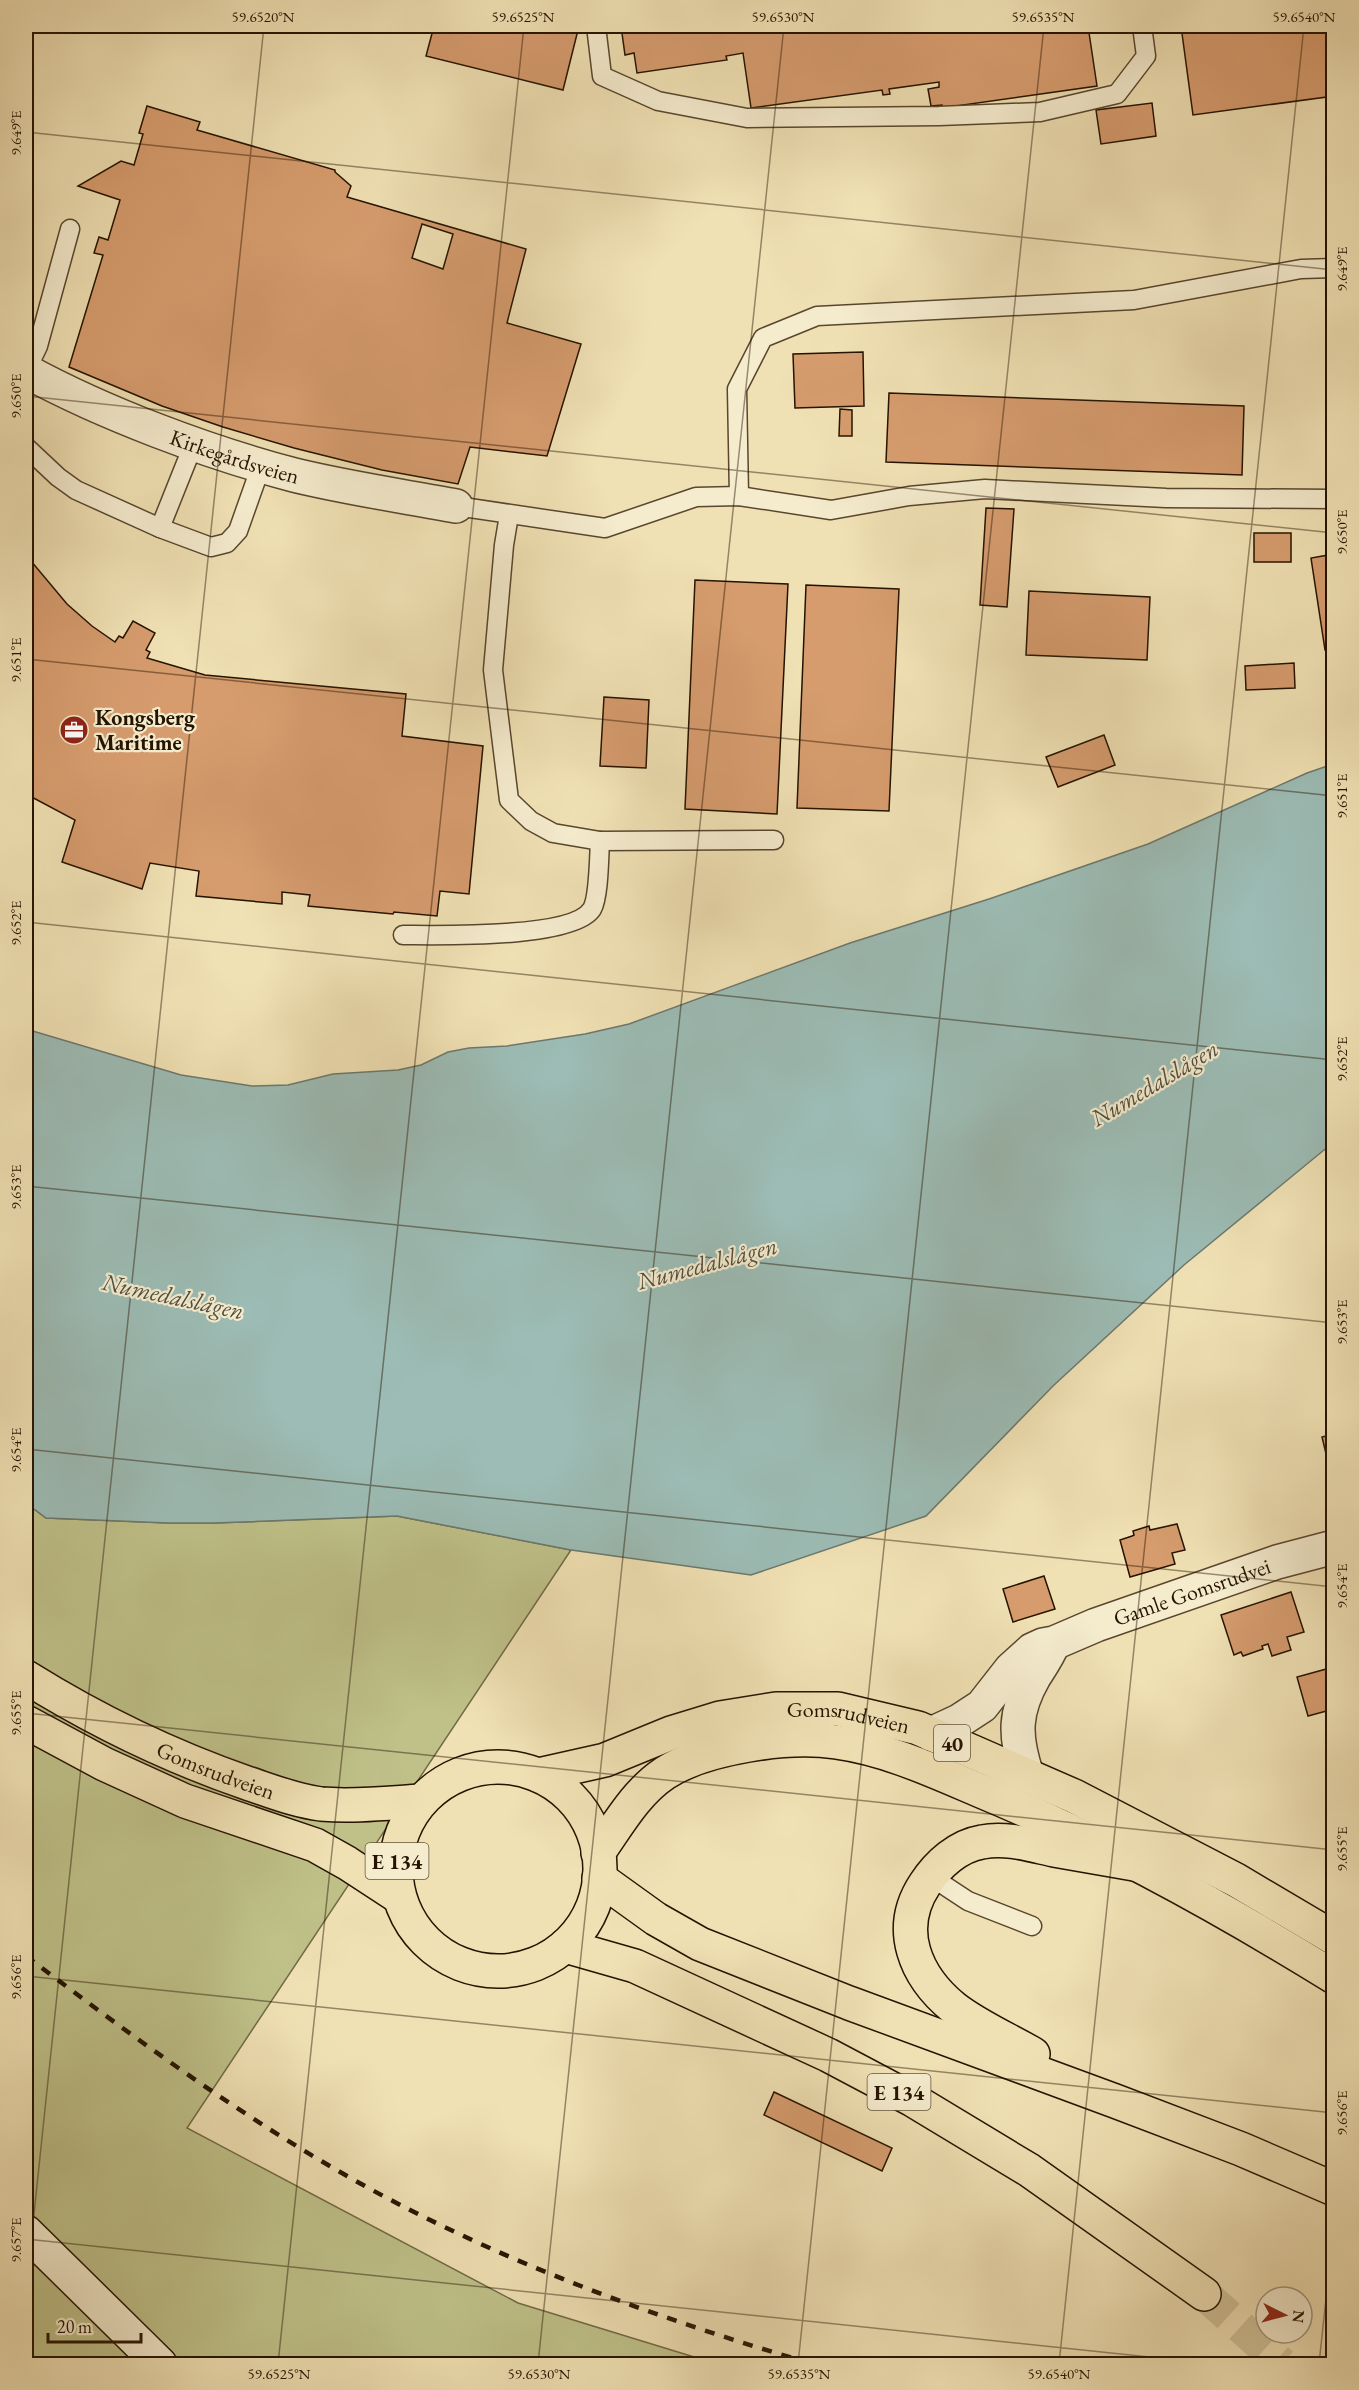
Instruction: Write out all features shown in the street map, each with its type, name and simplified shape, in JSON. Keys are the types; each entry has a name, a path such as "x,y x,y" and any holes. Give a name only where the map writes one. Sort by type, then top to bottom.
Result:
{"main road":[{"name":"Gomsrudveien","path":"26,1677 100,1720 160,1749 224,1775 301,1800 338,1805 421,1801"},
{"name":"Gomsrudveien","path":"538,1775 618,1756 671,1733 720,1718 776,1709 838,1709 918,1728 1027,1775 1165,1842 1236,1880 1334,1938"},
{"name":"Gomsrudveien","path":"26,1722 104,1764 185,1801 331,1852 399,1897"},
{"name":"Gomsrudveien","path":"599,1865 636,1798 653,1782 682,1764 710,1754 751,1745 778,1742 835,1742 907,1759 1060,1826 1140,1865 1220,1909 1334,1977"},
{"name":"E 134","path":"500,1767 538,1775 560,1788 579,1808 591,1828 599,1865 589,1915 566,1946 545,1960 520,1969 495,1972 470,1968 446,1958 426,1942 410,1922 399,1897 396,1873 398,1846 407,1821 421,1801 450,1779 475,1770 500,1767"},
{"path":"1115,2100 956,2009 938,1993 925,1975 914,1952 909,1925 917,1896 930,1876 957,1851 982,1842 1011,1841 1140,1865"},
{"path":"599,1865 656,1919 700,1944 849,2003 1115,2100 1241,2149 1334,2189"},
{"name":"E 134","path":"566,1946 635,1966 828,2055 913,2100 1029,2170 1204,2294"}],"street":[{"name":"Kirkegårdsveien","path":"26,371 86,401 261,466 328,483 456,506"},
{"name":"Gamle Gomsrudvei","path":"931,1734 959,1721 982,1706 1011,1670 1032,1650 1186,1593 1277,1562 1334,1546"},
{"path":"1027,1775 1018,1750 1018,1714 1022,1701 1054,1642"},
{"path":"26,2232 160,2364"}],"lane":[{"path":"596,26 602,76 658,101 747,118 939,116 1040,112 1117,94 1146,56 1142,26"},
{"path":"26,371 38,346 70,229"},
{"path":"739,496 737,389 763,338 817,316 1134,300 1301,269 1334,268"},
{"path":"160,528 194,443"},
{"path":"26,447 58,477 76,490 160,528 211,547 227,543 238,531 261,466"},
{"path":"456,506 605,528 696,497 739,496 831,510 909,496 985,489 1166,498 1334,499"},
{"path":"509,515 504,545 494,670 509,800 531,821 553,833 600,841 774,840"},
{"path":"403,935 468,936 552,928 577,921 592,909 600,841"},
{"path":"930,1876 968,1901 1032,1926"}],"green space":[{"path":"26,1503 46,1518 168,1523 397,1516 571,1550 187,2128 518,2303 717,2364 26,2364"}],"water":[{"name":"Numedalslågen","path":"1333,764 1333,1145 1184,1265 1053,1386 926,1516 751,1575 571,1550 397,1516 168,1523 46,1518 26,1503 26,1029 181,1075 252,1086 288,1085 333,1074 398,1070 421,1065 448,1052 585,1034 629,1024 850,943 989,899 1148,844 1307,773"}],"building":[{"path":"434,26 579,26 563,90 426,56"},
{"path":"621,26 1088,26 1097,86 942,108 942,105 931,106 928,89 939,87 939,82 889,89 890,94 883,95 882,90 751,108 743,53 726,56 727,60 637,73 634,53 625,55"},
{"path":"1181,26 1334,26 1334,96 1193,115"},
{"path":"1152,103 1156,136 1101,144 1096,110"},
{"path":"147,106 200,122 197,130 335,170 351,186 347,197 526,249 507,323 581,344 547,456 470,447 458,484 382,470 223,427 162,406 69,367 103,255 94,253 99,237 108,240 120,200 78,186 121,161 134,165 143,134 139,133","holes":["422,224 453,234 443,269 412,258"]},
{"path":"863,352 864,406 795,408 793,354"},
{"path":"889,393 1244,406 1242,475 886,462"},
{"path":"840,409 852,410 852,436 839,436"},
{"path":"986,508 1014,509 1007,607 980,605"},
{"path":"1254,533 1291,533 1291,562 1254,562"},
{"path":"1334,554 1334,649 1325,650 1311,558"},
{"path":"26,555 67,604 115,642 119,636 123,638 133,621 155,633 146,650 150,652 147,658 205,675 406,694 402,736 483,746 469,894 440,891 437,916 394,912 393,914 308,906 310,895 282,892 282,904 196,896 199,871 150,863 142,889 62,862 75,820 26,794"},
{"path":"695,580 788,584 777,814 685,809"},
{"path":"806,585 899,589 889,811 797,808"},
{"path":"1029,591 1150,597 1147,660 1026,655"},
{"path":"1294,663 1295,688 1246,690 1245,666"},
{"path":"604,697 649,700 646,768 600,766"},
{"path":"1104,735 1115,765 1058,787 1046,757"},
{"path":"1334,1434 1334,1461 1328,1462 1322,1437"},
{"path":"1177,1524 1185,1550 1172,1553 1175,1564 1130,1577 1120,1540 1134,1535 1133,1531 1149,1526 1150,1530"},
{"path":"1044,1576 1055,1609 1013,1622 1003,1589"},
{"path":"1291,1592 1304,1632 1287,1637 1291,1650 1272,1656 1268,1644 1262,1646 1263,1649 1243,1656 1241,1652 1234,1655 1221,1615"},
{"path":"1330,1668 1334,1681 1334,1709 1308,1716 1297,1677"},
{"path":"774,2092 892,2148 882,2171 764,2115"}],"tunnel":[{"path":"1204,2294 1282,2364"}],"railway":[{"path":"26,1956 202,2084 293,2144 387,2198 490,2248 596,2292 649,2312 813,2364"}],"place":[{"name":"Kongsberg Maritime","path":"74,730"}]}
